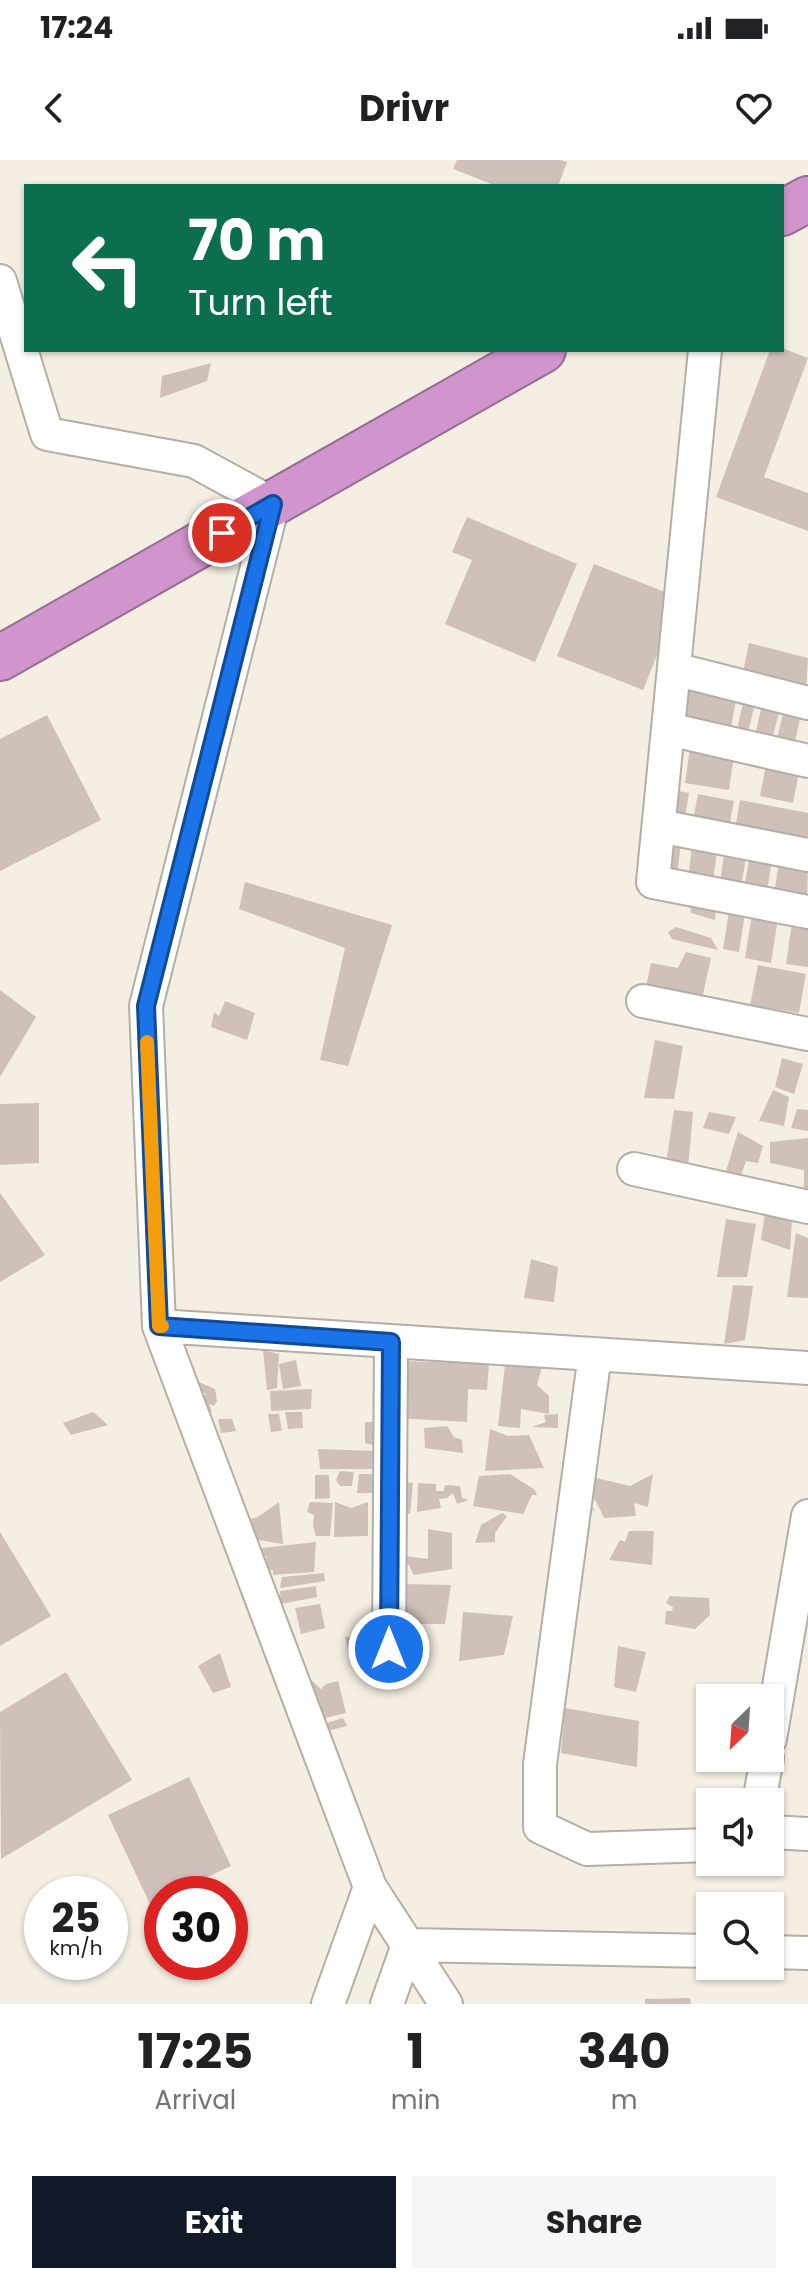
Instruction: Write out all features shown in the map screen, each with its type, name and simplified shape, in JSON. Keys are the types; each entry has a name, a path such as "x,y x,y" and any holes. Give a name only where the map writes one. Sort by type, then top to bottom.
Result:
{"highway":[{"path":"784,212 808,199"},
{"path":"0,658 539,352"}],"street":[{"path":"0,281 47,434 194,461 273,504 146,1006 159,1326 370,1887 446,2004"},
{"path":"705,352 653,882 808,912"},
{"path":"674,669 808,703"},
{"path":"668,729 808,761"},
{"path":"659,826 808,855"},
{"path":"643,1001 808,1034"},
{"path":"634,1169 808,1207"},
{"path":"159,1326 808,1368"},
{"path":"389,1649 391,1342"},
{"path":"595,1354 540,1764 540,1827 587,1849 696,1845"},
{"path":"783,1684 800,1616 808,1516"},
{"path":"784,1833 808,1834"},
{"path":"328,2004 370,1887"},
{"path":"408,1945 696,1951"},
{"path":"387,2004 408,1945"},
{"path":"784,1952 808,1953"}],"building":[{"path":"457,160 567,162 559,184 492,184 453,169"},
{"path":"784,349 808,358 764,477 808,493 808,531 716,497 769,352 784,352"},
{"path":"211,363 207,381 160,398 162,376"},
{"path":"467,517 577,564 535,662 445,624 472,560 452,552"},
{"path":"594,564 680,598 643,690 557,656"},
{"path":"749,643 808,658 806,693 742,678"},
{"path":"686,685 737,694 730,733 679,723"},
{"path":"744,698 756,700 747,736 736,734"},
{"path":"763,700 781,704 771,744 754,740"},
{"path":"785,706 802,710 793,750 775,746"},
{"path":"47,715 101,820 0,871 0,739"},
{"path":"690,748 734,755 729,790 685,783"},
{"path":"767,760 800,767 793,803 760,796"},
{"path":"668,789 689,793 684,822 663,818"},
{"path":"698,794 734,801 728,832 692,825"},
{"path":"740,800 808,813 808,848 734,834"},
{"path":"664,841 681,843 677,875 659,873"},
{"path":"692,846 717,849 713,883 688,880"},
{"path":"725,848 747,852 741,886 720,883"},
{"path":"750,855 772,859 767,892 744,888"},
{"path":"779,862 808,866 807,901 774,895"},
{"path":"245,882 392,925 348,1066 320,1060 345,948 239,909"},
{"path":"689,900 717,904 715,920 691,913"},
{"path":"730,905 746,907 739,952 723,949"},
{"path":"753,908 779,912 771,963 745,958"},
{"path":"793,916 808,918 808,967 786,964"},
{"path":"676,927 711,938 718,950 672,939 668,932"},
{"path":"686,952 711,958 699,1012 645,992 651,963 678,968"},
{"path":"758,965 806,974 799,1013 750,1005"},
{"path":"0,990 36,1017 0,1077"},
{"path":"225,1001 255,1013 247,1040 211,1027 214,1012 219,1016"},
{"path":"655,1040 683,1046 674,1099 644,1098"},
{"path":"782,1058 803,1064 794,1094 775,1087"},
{"path":"773,1090 789,1097 784,1126 759,1121"},
{"path":"39,1103 39,1163 0,1165 0,1104"},
{"path":"797,1109 808,1110 808,1131 791,1128"},
{"path":"674,1110 693,1112 688,1168 666,1164"},
{"path":"709,1112 736,1117 729,1134 703,1128"},
{"path":"738,1132 763,1146 758,1163 746,1161 737,1186 722,1184"},
{"path":"808,1138 808,1197 804,1197 804,1170 770,1163 770,1142"},
{"path":"0,1193 45,1255 0,1282"},
{"path":"765,1213 792,1220 790,1250 761,1240"},
{"path":"726,1219 756,1224 747,1277 717,1277"},
{"path":"796,1233 808,1238 808,1298 787,1297"},
{"path":"531,1259 558,1267 554,1302 524,1298"},
{"path":"733,1285 753,1286 745,1340 724,1344"},
{"path":"263,1350 279,1354 277,1388 267,1390"},
{"path":"296,1360 301,1386 283,1389 279,1364"},
{"path":"403,1361 489,1364 487,1390 468,1389 467,1422 397,1418"},
{"path":"505,1365 542,1366 537,1385 549,1396 549,1414 521,1409 520,1428 498,1426"},
{"path":"199,1382 215,1389 217,1401 214,1406 209,1404 212,1412 206,1410 199,1399 206,1394 195,1389"},
{"path":"312,1389 311,1409 271,1411 270,1391"},
{"path":"93,1412 108,1425 71,1435 63,1423"},
{"path":"285,1412 302,1412 303,1428 288,1429"},
{"path":"268,1414 279,1414 282,1431 271,1432"},
{"path":"558,1414 558,1428 532,1427 546,1422 544,1415"},
{"path":"218,1419 232,1419 236,1431 221,1433"},
{"path":"365,1422 376,1422 377,1446 365,1443"},
{"path":"447,1426 454,1437 462,1440 463,1453 425,1448 424,1428"},
{"path":"490,1429 508,1436 529,1435 544,1468 485,1471"},
{"path":"318,1449 377,1451 379,1469 320,1469"},
{"path":"340,1471 354,1472 352,1486 340,1486 336,1480"},
{"path":"359,1474 375,1474 373,1493 357,1493"},
{"path":"510,1474 535,1490 537,1495 532,1495 523,1514 473,1506 479,1476"},
{"path":"653,1474 648,1507 634,1503 636,1516 604,1518 596,1501 588,1494 586,1500 596,1512 582,1503 588,1476 630,1486"},
{"path":"315,1475 329,1475 330,1498 315,1499"},
{"path":"396,1481 413,1483 410,1514 399,1513"},
{"path":"418,1483 436,1484 436,1491 444,1491 445,1485 460,1486 462,1498 469,1500 457,1504 453,1493 439,1499 441,1508 417,1512"},
{"path":"279,1502 283,1544 253,1539 240,1522 258,1517"},
{"path":"310,1502 333,1503 330,1536 316,1536 314,1515 307,1512"},
{"path":"335,1502 351,1508 368,1502 368,1536 334,1537"},
{"path":"502,1513 507,1516 495,1533 495,1542 475,1543 481,1525"},
{"path":"428,1529 452,1533 452,1569 414,1575 404,1556 428,1559"},
{"path":"629,1531 654,1531 652,1565 609,1560 620,1540 625,1542"},
{"path":"0,1532 51,1616 0,1646"},
{"path":"316,1542 314,1572 273,1575 273,1570 256,1571 267,1557 262,1555 262,1548"},
{"path":"324,1573 325,1581 280,1588 282,1577"},
{"path":"403,1584 451,1585 445,1624 407,1624"},
{"path":"316,1586 317,1597 281,1604 280,1591"},
{"path":"670,1596 709,1598 710,1615 695,1629 665,1624 666,1611 672,1611 673,1607 666,1603"},
{"path":"320,1604 325,1628 301,1634 295,1608"},
{"path":"463,1612 513,1616 504,1655 459,1661"},
{"path":"375,1633 379,1656 367,1658 348,1652 345,1637"},
{"path":"618,1646 646,1652 636,1692 614,1687"},
{"path":"220,1653 231,1687 213,1693 198,1666"},
{"path":"66,1672 132,1780 1,1859 0,1712"},
{"path":"310,1679 321,1689 338,1681 346,1713 325,1718 327,1723 343,1718 347,1726 323,1732"},
{"path":"565,1708 639,1721 637,1767 561,1753"},
{"path":"189,1777 231,1866 210,1876 144,1876 144,1891 108,1815"},
{"path":"690,1998 691,2004 645,2004 645,1999"}],"slow traffic":[{"path":"147,1042 159,1326 162,1326"}],"route":[{"path":"222,533 273,504 146,1006 159,1326 391,1342 389,1649"}]}
